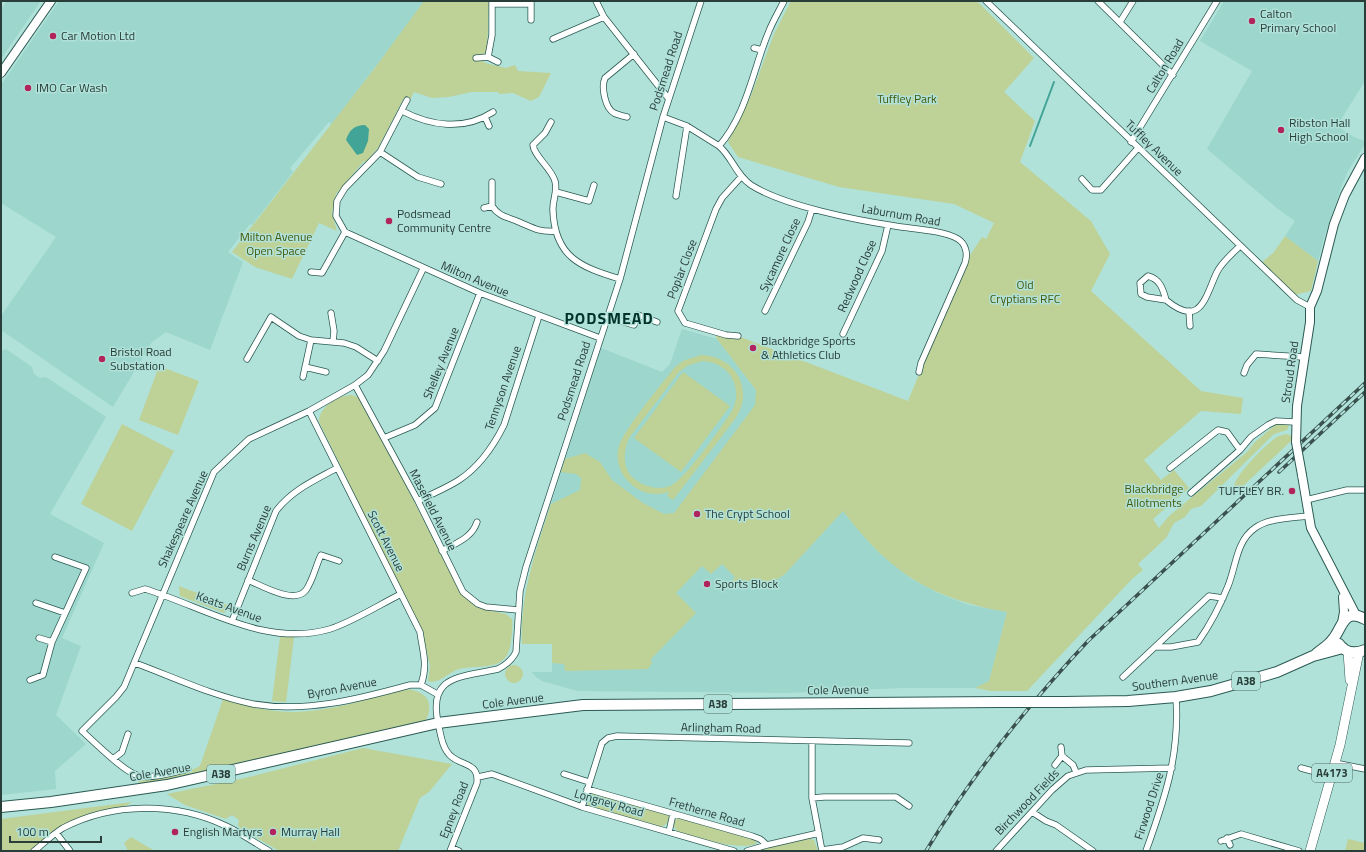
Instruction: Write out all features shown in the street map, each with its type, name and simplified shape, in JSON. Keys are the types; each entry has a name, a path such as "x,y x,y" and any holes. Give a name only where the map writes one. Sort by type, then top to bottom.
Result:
{"highway":[{"path":"1342,623 1349,617 1363,618"},
{"name":"A38","path":"1313,656 1336,636 1342,623"},
{"path":"1336,636 1345,650"},
{"name":"A38","path":"1313,656 1345,650 1362,651"},
{"name":"Southern Avenue","path":"1036,702 1128,702 1176,697 1211,691 1277,672 1313,656"},
{"name":"Cole Avenue","path":"1,807 51,802 167,785 438,723 582,705 1036,702"}],"main road":[{"path":"1,73 51,1"},
{"name":"Stroud Road","path":"1363,618 1342,592 1313,534 1308,516 1296,442 1295,422 1303,357 1310,322 1310,307 1317,291 1334,224 1345,195 1365,158"},
{"name":"Stroud Road","path":"1342,592 1344,612 1342,623"},
{"name":"A4173","path":"1345,650 1350,694"},
{"name":"A4173","path":"1310,851 1335,763 1350,694 1362,651"}],"street":[{"path":"596,1 604,17 668,98"},
{"name":"Podsmead Road","path":"437,694 451,679 498,669 513,658 517,642 518,610 522,582 531,548 620,279 662,117 701,1"},
{"path":"719,146 725,139 747,97 762,50 784,1"},
{"name":"Tuffley Avenue","path":"986,1 1297,300 1310,307"},
{"path":"1098,1 1173,74"},
{"path":"1120,22 1133,1"},
{"name":"Calton Road","path":"1131,142 1217,1"},
{"path":"488,57 492,35 492,2 531,3 531,20"},
{"path":"553,39 604,17"},
{"path":"754,48 762,50"},
{"path":"627,117 614,113 610,109 603,83 605,78 634,54"},
{"path":"476,58 488,57 498,62"},
{"path":"311,272 322,273 345,232 336,216 337,201 345,188 380,152 407,100"},
{"path":"402,111 430,122 442,124 466,124 485,117 493,112"},
{"path":"485,117 489,126"},
{"name":"Laburnum Road","path":"662,117 687,126 719,146 727,153 741,177 751,185 770,195 812,209 888,225 953,236 960,240 966,250 965,263 927,348 919,372"},
{"path":"551,122 545,133 533,144 534,149 551,171 555,182 556,192 553,209 555,231 566,253 578,263 586,268 620,279"},
{"path":"676,196 687,126"},
{"path":"1082,179 1092,190 1101,190 1138,148"},
{"path":"380,152 418,177 441,184"},
{"name":"Poplar Close","path":"738,336 685,323 678,311 716,209 722,198 741,177"},
{"path":"492,182 492,206 502,216 533,230 555,231"},
{"path":"556,192 589,201 594,184"},
{"path":"484,208 492,206"},
{"name":"Sycamore Close","path":"765,311 808,222 812,209"},
{"name":"Redwood Close","path":"843,334 882,252 888,225"},
{"name":"Milton Avenue","path":"345,232 480,293 600,338"},
{"path":"1166,300 1163,289 1154,277 1148,276 1142,278 1139,288 1141,294 1146,297 1166,300 1174,306 1189,311 1195,310 1206,300 1218,270 1240,246"},
{"name":"Shakespeare Avenue","path":"113,759 82,731 124,687 214,472 249,439 309,410 355,385 368,374 378,361 423,268"},
{"name":"Shelley Avenue","path":"384,438 415,425 435,408 480,293"},
{"path":"1189,311 1190,326"},
{"path":"331,313 334,331 333,342"},
{"path":"607,317 634,324 638,315 657,322"},
{"name":"Tennyson Avenue","path":"418,501 460,479 477,464 496,440 504,424 539,316"},
{"path":"247,359 271,317 290,331 311,340 344,343 356,347 378,361"},
{"path":"303,377 311,340"},
{"path":"1244,373 1247,365 1256,354 1303,357"},
{"path":"305,367 326,372"},
{"name":"Masefield Avenue","path":"355,385 418,501 463,592 478,604 486,607 518,610"},
{"name":"Scott Avenue","path":"309,410 420,632 426,665 426,672 420,685"},
{"path":"1191,493 1240,450 1251,438 1276,421 1295,422"},
{"path":"1170,468 1218,430 1226,432 1240,450"},
{"name":"Burns Avenue","path":"232,621 272,520 282,502 297,490 337,468"},
{"path":"1306,500 1347,490 1365,490"},
{"path":"1156,647 1171,647 1198,642 1217,613 1229,584 1244,539 1255,528 1275,520 1308,516"},
{"path":"442,551 474,531 477,522"},
{"path":"248,580 288,596 299,595 307,589 321,555 339,561"},
{"path":"30,680 43,675 52,642 86,568 55,557"},
{"name":"Keats Avenue","path":"132,593 145,589 262,631 294,634 330,629 401,594"},
{"path":"1123,677 1209,596 1223,598"},
{"path":"36,603 65,613"},
{"path":"39,638 52,642"},
{"name":"Byron Avenue","path":"135,663 222,695 253,704 270,706 314,706 410,685 420,685"},
{"path":"420,685 437,694 436,707 438,723"},
{"name":"Firwood Drive","path":"1146,851 1163,803 1172,768 1176,735 1176,697"},
{"name":"Epney Road","path":"438,723 446,750 453,758 469,765 475,770 478,777 478,783 451,849"},
{"path":"128,734 122,752 113,759 139,776 166,774 188,769"},
{"name":"Arlingham Road","path":"582,807 602,743 608,738 617,736 909,743"},
{"path":"812,741 812,798 822,850 843,847 863,838 879,840"},
{"path":"1055,765 1062,756 1061,747"},
{"path":"1062,756 1073,764 1076,772"},
{"path":"1335,763 1365,769"},
{"name":"Birchwood Fields","path":"996,851 1062,779 1076,772 1094,769 1172,768"},
{"path":"1301,768 1331,776"},
{"name":"Longney Road","path":"478,777 492,774 582,807 734,851"},
{"path":"564,774 589,782"},
{"name":"Fretherne Road","path":"587,789 752,836 760,839 767,845"},
{"path":"812,798 896,798 909,806"},
{"path":"34,851 62,828 84,820 118,811 151,808 201,816 226,826 269,851"},
{"path":"1032,812 1046,821 1056,825 1093,851"},
{"path":"669,832 673,814"},
{"path":"56,833 70,851"},
{"path":"747,851 819,833"},
{"path":"1221,841 1241,834 1299,851"},
{"path":"1227,838 1230,844"},
{"path":"1080,851 1084,845"},
{"path":"451,849 459,851"}],"shaded area":[{"path":"7,1 41,1 1,59 1,9"},
{"path":"59,1 425,1 332,124 329,122 290,168 293,172 252,225 250,224 228,252 243,262 210,350 166,332 152,342 113,407 1,330 1,316 56,237 1,203 1,85"},
{"name":"Ribston Hall High School","path":"1224,1 1365,1 1365,81 1337,126 1354,137 1365,141 1365,144 1348,171 1342,185 1324,238 1318,261 1285,236 1295,221 1278,209 1207,149 1252,71 1200,41"},
{"path":"365,125 369,129 368,141 363,153 357,155 346,140 349,133 353,129 358,126"},
{"name":"The Crypt School","path":"682,329 717,339 762,398 848,518 878,552 910,578 938,593 969,605 1007,612 989,682 975,688 903,688 786,693 577,691 542,681 536,677 532,672 552,672 552,644 522,644 523,613 526,590 534,557 601,348 662,372 670,364"},
{"path":"6,349 32,367 34,374 40,378 46,377 106,417 50,514 104,543 62,638 81,646 56,715 86,744 55,771 56,789 1,795 1,351"}],"green space":[{"name":"Milton Avenue Open Space","path":"424,1 489,1 487,51 483,55 475,55 475,60 483,60 485,63 506,68 515,65 518,71 551,73 539,97 531,101 513,93 499,94 498,92 471,92 449,97 432,98 414,92 410,100 404,98 378,148 366,162 364,161 336,194 332,213 337,231 319,223 292,279 255,267 232,252 374,69"},
{"path":"791,1 977,1 1034,58 1004,92 1035,121 1020,162 1091,221 1110,254 1091,291 1201,391 1243,398 1241,414 1201,411 1144,460 1161,480 1174,470 1189,488 1153,519 1159,528 1169,516 1247,452 1255,442 1279,422 1289,425 1287,430 1274,434 1201,506 1191,509 1185,517 1174,523 1166,538 1138,564 1143,570 1132,579 1027,691 991,691 975,688 989,681 1007,612 956,599 914,580 877,551 843,511 784,575 764,587 760,582 740,580 740,585 729,584 735,577 722,564 711,574 702,566 676,593 696,613 651,659 652,663 648,669 565,671 564,664 552,663 552,644 522,644 522,626 526,590 551,504 580,490 581,478 576,474 561,472 565,459 585,453 600,462 612,480 643,503 664,514 674,513 755,405 756,390 717,339 714,331 738,336 908,401 965,263 982,237 986,239 994,223 954,204 839,187 738,157 728,142 750,98 774,34"},
{"path":"1285,236 1318,261 1311,291 1294,295 1261,263 1274,252"},
{"path":"701,355 724,361 739,377 743,397 741,408 735,419 673,500 667,496 669,492 653,494 643,492 634,487 622,472 619,464 618,450 620,442 633,421 675,367 683,361","holes":["702,361 712,362 727,371 732,377 736,393 732,411 694,464 677,482 670,486 655,488 649,487 635,480 628,472 625,462 625,452 629,438 679,372 687,366"]},
{"path":"159,366 199,381 178,435 139,420"},
{"path":"683,372 730,406 681,472 634,438"},
{"path":"352,395 360,398 369,414 462,595 478,608 506,614 512,619 512,633 509,651 505,658 499,663 459,669 440,680 432,682 428,681 430,666 422,632 319,422 325,407 335,400"},
{"path":"122,424 174,451 132,531 81,504"},
{"path":"1286,434 1292,436 1292,440 1242,487 1238,488 1234,486 1240,474 1259,452 1280,435"},
{"path":"179,586 234,607 224,613 180,596"},
{"path":"280,637 294,637 286,702 272,701"},
{"path":"514,665 520,668 523,674 520,680 514,683 508,680 505,674 508,668"},
{"path":"406,689 418,692 429,702 429,713 426,720 200,774 138,785 139,778 194,769 200,766 223,699 270,710 293,712 342,706"},
{"path":"363,748 452,764 429,792 420,798 398,851 279,851 240,828 238,825 239,820 232,815 226,819 185,805 167,794 245,778"},
{"path":"594,793 666,814 669,816 668,822 661,827 591,807 587,801 589,794"},
{"path":"132,802 118,811 63,828 34,851 1,851 1,819"},
{"path":"679,818 748,837 755,840 757,843 741,846 730,845 685,834 677,831 673,824 674,820"},
{"path":"131,837 155,851 128,851 124,843"},
{"path":"808,838 814,840 818,851 753,851"},
{"path":"1348,839 1365,843 1365,851 1345,851"}],"waterway":[{"path":"1030,146 1054,82"}],"railway":[{"path":"926,851 962,795 1001,742 1043,691 1088,641 1365,383"},
{"path":"1279,472 1365,392"}],"place":[{"name":"Calton Primary School","path":"1252,21"},
{"name":"Car Motion Ltd","path":"53,36"},
{"name":"IMO Car Wash","path":"28,88"},
{"name":"Ribston Hall High School","path":"1281,130"},
{"name":"Podsmead Community Centre","path":"389,221"},
{"name":"Blackbridge Sports & Athletics Club","path":"753,348"},
{"name":"Bristol Road Substation","path":"102,359"},
{"name":"TUFFLEY BR.","path":"1292,491"},
{"name":"The Crypt School","path":"697,514"},
{"name":"Sports Block","path":"707,584"},
{"name":"English Martyrs","path":"175,832"},
{"name":"Murray Hall","path":"273,832"}],"district":[{"name":"PODSMEAD","path":"609,318"}],"park label":[{"name":"Tuffley Park","path":"907,99"},
{"name":"Old Cryptians RFC","path":"1025,292"},
{"name":"Blackbridge Allotments","path":"1154,496"}]}
